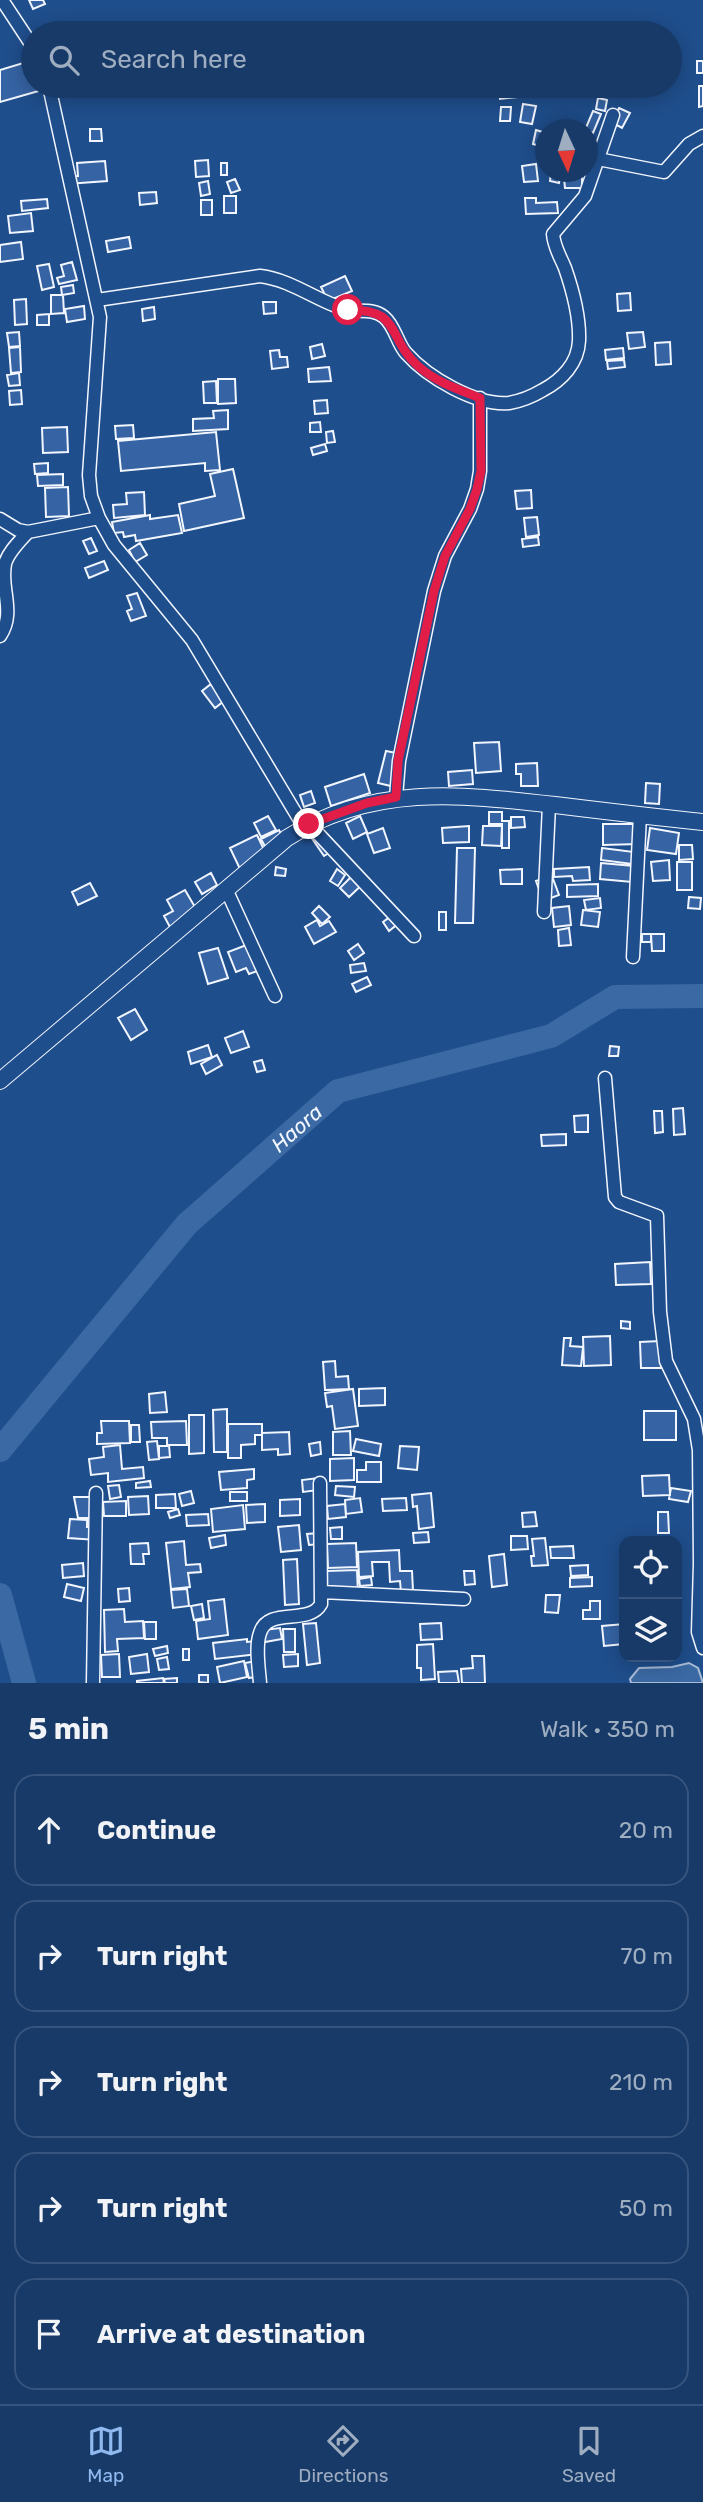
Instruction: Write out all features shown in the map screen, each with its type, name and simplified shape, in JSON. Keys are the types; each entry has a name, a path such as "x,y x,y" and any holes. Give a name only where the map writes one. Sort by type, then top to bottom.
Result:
{"street":[{"path":"2,0 21,29"},
{"path":"52,98 97,300 100,331 93,394 89,475 99,518 114,545 180,625 210,667 306,826 414,936"},
{"path":"614,115 598,159 664,172 689,144 703,136"},
{"path":"97,300 261,276 275,278 348,310 367,310 383,316 392,327 403,350 418,366 444,385 480,398 507,403 530,397 564,377 578,352 578,320 569,279 554,247 553,234 585,196 590,182"},
{"path":"396,797 398,761 434,591 445,556 470,509 481,471 480,398"},
{"path":"0,519 18,530 28,532 99,518"},
{"path":"0,636 8,613 4,566 7,557 28,532"},
{"path":"0,1081 287,838 306,826 367,803 396,797 461,796 703,822"},
{"path":"544,912 549,805"},
{"path":"633,957 640,815"},
{"path":"226,889 275,996"},
{"path":"605,1078 615,1197 619,1202 657,1216 660,1312 666,1361 694,1419 699,1450 698,1632 703,1648"},
{"path":"260,1683 260,1629 266,1622 275,1619 317,1610 322,1592 320,1483"},
{"path":"93,1683 96,1493"},
{"path":"322,1592 464,1599"}],"water":[{"path":"689,1663 698,1668 703,1683 631,1683 630,1679 639,1668 672,1667"}],"building":[{"path":"29,0 43,0 45,4 33,9"},
{"path":"697,61 703,61 703,73 697,73"},
{"path":"21,64 21,96 0,102 0,70"},
{"path":"699,86 703,86 703,106 699,107"},
{"path":"598,98 607,100 605,111 596,109"},
{"path":"523,104 536,106 532,124 520,122"},
{"path":"501,107 511,107 510,121 500,121"},
{"path":"619,108 630,113 622,128 611,122"},
{"path":"593,111 601,114 598,121 590,119"},
{"path":"90,129 101,129 102,141 90,141"},
{"path":"208,160 209,176 196,177 195,161"},
{"path":"105,161 107,181 67,184 66,177 78,176 77,163"},
{"path":"221,163 227,163 227,175 221,175"},
{"path":"535,164 535,181 524,182 522,166"},
{"path":"235,179 240,190 231,193 227,182"},
{"path":"208,181 210,194 201,196 199,183"},
{"path":"564,182 582,182 582,188 565,188"},
{"path":"156,192 157,203 140,205 139,193"},
{"path":"224,196 236,196 236,213 224,213"},
{"path":"525,198 536,198 536,203 557,202 558,213 526,214"},
{"path":"47,199 48,208 22,211 21,201"},
{"path":"201,200 212,200 212,215 201,215"},
{"path":"31,213 33,231 10,233 8,216"},
{"path":"129,237 131,248 108,252 106,241"},
{"path":"21,242 23,259 0,262 0,245"},
{"path":"72,262 77,280 59,284 57,278 64,276 61,265"},
{"path":"49,264 54,287 42,290 37,266"},
{"path":"345,276 352,291 328,301 321,287"},
{"path":"73,285 74,293 62,295 61,287"},
{"path":"630,293 631,310 618,311 617,294"},
{"path":"51,295 63,295 64,313 51,314"},
{"path":"26,299 27,324 15,325 14,300"},
{"path":"263,302 276,302 276,313 264,314"},
{"path":"84,306 85,319 67,322 65,309"},
{"path":"154,307 155,319 143,321 142,309"},
{"path":"49,314 49,325 37,325 37,315"},
{"path":"19,332 20,346 9,347 7,333"},
{"path":"643,332 645,347 629,349 627,333"},
{"path":"670,342 671,364 656,365 655,343"},
{"path":"322,344 325,356 312,359 310,347"},
{"path":"20,347 21,372 11,373 9,348"},
{"path":"623,348 624,358 606,360 605,350"},
{"path":"279,350 280,357 287,357 288,367 272,369 270,351"},
{"path":"624,360 625,367 608,369 607,361"},
{"path":"329,367 331,381 309,382 308,369"},
{"path":"19,373 20,385 9,386 7,375"},
{"path":"218,379 235,379 236,403 218,404"},
{"path":"216,381 217,403 204,403 203,382"},
{"path":"21,390 22,404 10,405 9,391"},
{"path":"327,400 328,413 315,414 314,401"},
{"path":"228,410 228,429 193,431 193,419 214,418 213,411"},
{"path":"320,422 321,432 310,432 310,423"},
{"path":"133,425 134,438 116,439 115,426"},
{"path":"67,427 68,452 43,453 42,428"},
{"path":"333,431 335,442 327,443 326,432"},
{"path":"216,432 220,470 205,471 205,463 121,471 118,441"},
{"path":"325,444 327,451 313,455 311,448"},
{"path":"48,463 48,473 35,474 34,464"},
{"path":"233,469 244,518 184,531 179,504 215,496 210,474"},
{"path":"63,474 63,485 38,486 37,475"},
{"path":"68,487 69,516 46,517 45,488"},
{"path":"531,490 532,508 517,509 515,491"},
{"path":"144,492 145,515 114,518 113,505 127,504 126,493"},
{"path":"150,515 150,519 178,515 182,533 136,541 135,535 124,537 123,532 114,533 112,522"},
{"path":"537,517 539,535 526,537 524,518"},
{"path":"538,537 539,545 523,547 522,539"},
{"path":"91,538 97,551 89,554 83,541"},
{"path":"140,543 147,555 135,562 129,550"},
{"path":"104,561 108,570 89,578 85,568"},
{"path":"137,593 146,616 131,621 127,611 132,609 127,596"},
{"path":"211,684 224,701 215,708 202,691"},
{"path":"499,742 501,771 476,773 474,743"},
{"path":"386,751 402,754 395,787 378,783"},
{"path":"537,763 538,786 521,786 521,774 516,774 516,764"},
{"path":"472,770 473,784 449,786 448,772"},
{"path":"364,774 370,793 331,806 325,787"},
{"path":"646,783 660,784 659,804 645,803"},
{"path":"311,791 315,803 304,807 300,795"},
{"path":"489,812 502,812 502,821 509,821 509,848 502,848 502,824 489,824"},
{"path":"268,816 276,830 261,837 254,823"},
{"path":"360,816 367,832 353,839 346,823"},
{"path":"511,817 524,817 525,827 511,828"},
{"path":"603,824 639,824 639,844 603,845"},
{"path":"469,826 469,842 443,843 442,828"},
{"path":"483,826 502,826 501,846 482,845"},
{"path":"383,828 390,848 374,853 367,834"},
{"path":"650,828 679,833 676,854 647,850"},
{"path":"279,830 284,840 267,850 261,839"},
{"path":"318,832 332,851 324,856 311,837"},
{"path":"257,835 267,856 240,869 230,848"},
{"path":"679,845 692,845 693,859 679,860"},
{"path":"457,848 475,848 473,923 455,923"},
{"path":"602,848 634,852 632,864 601,860"},
{"path":"669,860 670,880 653,881 651,862"},
{"path":"677,862 692,862 692,890 677,890"},
{"path":"601,863 634,866 632,882 600,879"},
{"path":"276,867 286,869 285,876 275,875"},
{"path":"589,867 590,880 573,881 572,876 554,877 554,869"},
{"path":"337,869 345,875 338,886 330,881"},
{"path":"522,869 522,884 501,884 500,870"},
{"path":"357,871 366,881 349,897 340,888"},
{"path":"211,873 217,885 202,894 195,882"},
{"path":"552,876 559,895 543,901 536,881"},
{"path":"90,883 97,896 78,905 72,892"},
{"path":"598,884 598,896 567,897 567,885"},
{"path":"185,890 199,914 171,929 164,916 173,911 167,900"},
{"path":"689,897 701,898 700,909 688,908"},
{"path":"600,898 601,908 586,910 584,900"},
{"path":"319,906 330,917 322,924 312,913"},
{"path":"569,906 571,925 554,927 552,908"},
{"path":"583,910 600,912 598,927 581,925"},
{"path":"398,911 404,919 389,931 383,922"},
{"path":"439,912 446,912 446,930 439,930"},
{"path":"317,920 320,926 329,921 336,932 314,944 305,927"},
{"path":"569,928 571,945 559,946 558,930"},
{"path":"642,934 651,934 651,942 642,942"},
{"path":"651,934 664,934 664,951 652,951"},
{"path":"249,944 260,970 249,974 246,968 236,972 228,952"},
{"path":"358,944 364,953 354,960 348,951"},
{"path":"218,948 228,978 208,984 199,953"},
{"path":"364,963 366,971 351,973 350,965"},
{"path":"367,977 371,985 356,992 352,984"},
{"path":"135,1009 147,1030 131,1040 118,1018"},
{"path":"243,1031 249,1047 231,1053 225,1038"},
{"path":"208,1045 212,1057 191,1064 188,1052"},
{"path":"610,1046 619,1047 618,1056 609,1056"},
{"path":"217,1055 222,1065 206,1074 201,1064"},
{"path":"262,1060 265,1070 257,1072 254,1062"},
{"path":"683,1108 685,1134 674,1135 673,1109"},
{"path":"654,1111 662,1111 663,1132 655,1133"},
{"path":"588,1115 588,1132 575,1132 574,1116"},
{"path":"566,1134 566,1145 542,1146 541,1135"},
{"path":"650,1262 651,1284 616,1285 615,1264"},
{"path":"621,1321 630,1322 630,1329 621,1328"},
{"path":"610,1336 611,1365 584,1366 583,1337"},
{"path":"564,1338 571,1338 570,1346 583,1347 581,1366 562,1365"},
{"path":"660,1341 661,1368 641,1368 640,1342"},
{"path":"335,1361 336,1377 348,1376 349,1389 325,1390 323,1362"},
{"path":"385,1388 385,1405 359,1406 359,1389"},
{"path":"353,1389 358,1426 335,1429 332,1406 327,1407 325,1393"},
{"path":"165,1392 167,1412 150,1413 149,1394"},
{"path":"227,1409 227,1452 214,1452 213,1410"},
{"path":"644,1411 676,1411 676,1440 644,1440"},
{"path":"189,1415 204,1415 204,1453 189,1454"},
{"path":"101,1421 129,1421 130,1443 97,1444 97,1433 102,1433"},
{"path":"186,1421 187,1445 169,1445 170,1457 159,1458 159,1446 167,1446 167,1438 152,1438 151,1422"},
{"path":"228,1424 262,1424 262,1433 289,1432 290,1454 278,1455 278,1449 262,1450 262,1435 255,1435 255,1444 241,1445 241,1458 228,1458"},
{"path":"131,1425 139,1425 140,1442 131,1442"},
{"path":"350,1431 351,1455 333,1455 333,1432"},
{"path":"356,1439 381,1444 379,1456 353,1451"},
{"path":"157,1441 159,1459 149,1460 147,1442"},
{"path":"320,1442 321,1454 311,1456 309,1444"},
{"path":"120,1445 122,1469 143,1467 144,1478 108,1482 108,1473 91,1475 89,1459 104,1457 103,1447"},
{"path":"400,1446 419,1447 417,1470 398,1468"},
{"path":"354,1458 354,1480 330,1481 330,1459"},
{"path":"366,1462 381,1462 381,1482 357,1482 357,1470 366,1470"},
{"path":"254,1469 254,1479 247,1480 247,1488 221,1490 219,1472"},
{"path":"669,1475 670,1495 643,1496 642,1476"},
{"path":"318,1478 319,1490 303,1492 302,1480"},
{"path":"150,1481 151,1487 136,1488 136,1483"},
{"path":"119,1485 121,1497 110,1499 108,1486"},
{"path":"336,1486 355,1487 354,1497 335,1495"},
{"path":"671,1488 691,1491 688,1502 669,1499"},
{"path":"191,1491 194,1503 182,1506 179,1494"},
{"path":"230,1492 247,1492 247,1501 230,1501"},
{"path":"431,1493 434,1527 419,1529 417,1506 413,1507 412,1495"},
{"path":"175,1494 176,1508 156,1508 156,1495"},
{"path":"148,1496 149,1514 129,1515 128,1497"},
{"path":"74,1497 96,1497 96,1518 78,1518"},
{"path":"360,1498 362,1512 346,1514 345,1500"},
{"path":"406,1498 407,1510 383,1511 382,1499"},
{"path":"300,1499 300,1515 280,1516 280,1500"},
{"path":"126,1501 126,1516 104,1516 103,1502"},
{"path":"265,1504 265,1522 247,1523 246,1505"},
{"path":"345,1504 346,1517 328,1519 327,1506"},
{"path":"243,1505 245,1529 213,1532 211,1509"},
{"path":"178,1509 180,1515 170,1518 168,1512"},
{"path":"535,1512 537,1526 523,1527 522,1513"},
{"path":"658,1512 668,1512 669,1533 658,1533"},
{"path":"208,1514 209,1525 187,1526 186,1515"},
{"path":"70,1519 87,1520 87,1527 98,1527 97,1540 68,1538"},
{"path":"299,1525 301,1550 281,1552 278,1527"},
{"path":"342,1527 342,1539 331,1539 330,1528"},
{"path":"428,1532 429,1542 414,1543 413,1533"},
{"path":"318,1533 320,1544 309,1545 307,1534"},
{"path":"225,1535 226,1545 211,1548 209,1538"},
{"path":"511,1536 527,1536 528,1549 511,1550"},
{"path":"545,1538 548,1565 532,1566 532,1539"},
{"path":"184,1541 186,1565 200,1564 201,1572 188,1573 190,1587 171,1589 166,1543"},
{"path":"148,1543 149,1554 143,1554 144,1564 131,1564 130,1544"},
{"path":"356,1543 357,1567 328,1568 327,1544"},
{"path":"573,1546 574,1558 551,1558 550,1547"},
{"path":"399,1550 400,1571 412,1571 413,1591 401,1592 400,1581 390,1582 389,1562 372,1562 373,1576 359,1577 358,1552"},
{"path":"504,1554 507,1585 492,1587 489,1556"},
{"path":"297,1559 299,1604 285,1605 283,1560"},
{"path":"83,1563 84,1576 63,1578 62,1565"},
{"path":"588,1565 588,1575 571,1576 570,1566"},
{"path":"357,1570 358,1595 327,1595 327,1571"},
{"path":"464,1571 474,1571 475,1584 465,1585"},
{"path":"371,1577 372,1585 360,1586 359,1579"},
{"path":"592,1577 592,1586 570,1587 570,1578"},
{"path":"67,1584 84,1588 81,1601 64,1597"},
{"path":"129,1588 130,1601 119,1602 118,1589"},
{"path":"187,1589 189,1606 173,1608 171,1590"},
{"path":"546,1595 560,1595 558,1613 545,1612"},
{"path":"224,1599 228,1635 198,1639 196,1621 210,1619 208,1601"},
{"path":"590,1601 600,1601 600,1619 583,1619 583,1610 590,1610"},
{"path":"202,1604 204,1618 194,1620 191,1606"},
{"path":"124,1609 125,1622 143,1621 144,1638 117,1639 118,1651 105,1652 104,1610"},
{"path":"144,1622 156,1622 156,1639 145,1639"},
{"path":"316,1623 320,1663 307,1665 303,1624"},
{"path":"441,1623 442,1639 421,1640 420,1624"},
{"path":"619,1624 619,1644 604,1646 602,1626"},
{"path":"280,1628 282,1639 265,1642 264,1630"},
{"path":"283,1629 295,1629 295,1652 284,1652"},
{"path":"247,1639 247,1642 257,1641 259,1654 215,1659 213,1643"},
{"path":"433,1644 435,1679 421,1680 421,1668 417,1668 417,1645"},
{"path":"167,1646 168,1653 155,1656 153,1649"},
{"path":"183,1649 189,1649 189,1660 183,1660"},
{"path":"119,1654 120,1677 102,1677 101,1655"},
{"path":"147,1654 149,1672 131,1674 129,1657"},
{"path":"298,1654 298,1666 284,1667 283,1655"},
{"path":"472,1656 484,1656 485,1683 462,1683 461,1669 473,1668"},
{"path":"167,1657 169,1669 159,1670 157,1659"},
{"path":"244,1661 247,1677 220,1683 217,1667"},
{"path":"256,1661 260,1676 249,1678 245,1663"},
{"path":"457,1671 459,1683 439,1683 438,1672"},
{"path":"199,1675 208,1675 208,1683 199,1682"},
{"path":"163,1678 164,1683 137,1683 137,1681"},
{"path":"177,1678 177,1683 165,1683 164,1679"}],"waterway":[{"name":"Haora","path":"0,1450 187,1224 338,1091 551,1036 615,997 703,996"},
{"name":"Haora","path":"0,1595 24,1683"}],"route":[{"path":"309,824 367,803 396,797 398,761 434,591 445,556 470,509 481,471 480,398 444,385 418,366 403,350 392,327 383,316 367,310 348,310"}]}
